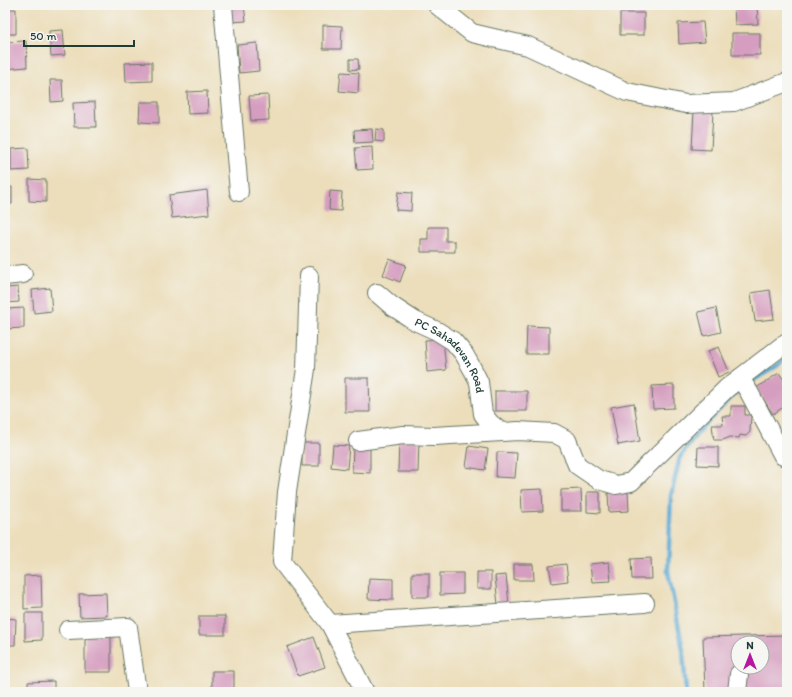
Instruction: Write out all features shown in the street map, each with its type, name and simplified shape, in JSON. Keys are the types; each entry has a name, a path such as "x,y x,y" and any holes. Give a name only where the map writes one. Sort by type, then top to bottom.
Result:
{"street":[{"path":"224,5 239,192"},
{"path":"437,5 472,33 528,46 627,92 686,104 734,102 787,82"},
{"path":"5,276 23,274"},
{"path":"309,276 306,368 287,492 282,562 330,624 364,692"},
{"name":"PC Sahadevan Road","path":"377,293 392,306 415,321 437,330 453,341 464,354 479,382 483,414 490,423 501,432"},
{"path":"358,441 403,435 434,436 518,431 554,434 567,440 577,465 599,480 616,485 631,482 722,394 744,384 787,342"},
{"path":"744,384 786,458"},
{"path":"330,624 645,603"},
{"path":"68,630 128,627 137,692"},
{"path":"737,692 738,675"}],"building":[{"path":"230,5 244,5 246,21 232,22"},
{"path":"734,5 757,5 758,24 735,25"},
{"path":"5,9 16,9 16,34 5,34"},
{"path":"620,13 644,13 644,35 620,35"},
{"path":"703,22 705,42 679,44 678,23"},
{"path":"323,25 342,26 341,49 323,49"},
{"path":"63,30 65,55 51,56 49,31"},
{"path":"732,33 760,33 760,55 732,55"},
{"path":"26,41 27,67 5,69 5,42"},
{"path":"257,43 259,71 239,73 237,45"},
{"path":"350,59 358,59 359,69 350,70"},
{"path":"152,62 152,81 126,82 125,63"},
{"path":"341,72 359,73 358,93 339,91"},
{"path":"50,80 62,80 63,101 51,102"},
{"path":"207,91 208,113 188,114 187,92"},
{"path":"268,95 269,120 251,121 249,96"},
{"path":"95,102 96,127 74,127 73,103"},
{"path":"140,102 159,102 159,123 139,122"},
{"path":"694,110 713,111 711,150 692,149"},
{"path":"372,129 373,142 355,143 354,130"},
{"path":"376,129 384,130 384,142 375,141"},
{"path":"372,147 373,169 357,170 355,148"},
{"path":"28,148 29,170 11,171 11,149"},
{"path":"29,179 46,180 46,202 29,201"},
{"path":"5,187 12,187 12,204 5,204"},
{"path":"207,190 209,214 172,218 169,195"},
{"path":"330,191 342,192 341,211 329,210"},
{"path":"398,192 412,193 411,211 396,210"},
{"path":"428,227 446,227 446,241 455,241 455,252 421,252 421,239 428,239"},
{"path":"389,259 406,265 400,282 383,275"},
{"path":"18,287 19,302 5,303 5,288"},
{"path":"50,288 52,311 34,313 32,290"},
{"path":"770,290 774,319 755,321 751,293"},
{"path":"24,308 24,328 5,329 5,309"},
{"path":"716,308 721,332 704,336 698,312"},
{"path":"527,326 549,327 549,354 526,354"},
{"path":"443,339 446,370 427,372 425,340"},
{"path":"719,347 729,372 718,377 708,351"},
{"path":"779,373 787,384 787,405 773,414 756,388"},
{"path":"345,378 369,378 370,412 345,412"},
{"path":"674,385 674,408 653,409 652,386"},
{"path":"495,391 527,391 527,411 495,411"},
{"path":"634,403 640,441 618,445 611,407"},
{"path":"731,406 745,406 745,415 751,415 750,432 746,436 740,435 739,438 730,437 723,440 714,440 712,425 723,425 722,416 731,416"},
{"path":"399,440 419,440 418,472 398,472"},
{"path":"302,443 319,443 319,466 302,466"},
{"path":"333,445 349,446 347,469 331,467"},
{"path":"469,446 488,449 485,470 466,467"},
{"path":"698,447 718,447 718,466 697,465"},
{"path":"353,448 370,448 370,473 352,472"},
{"path":"497,452 517,453 515,478 496,477"},
{"path":"542,489 543,511 522,512 521,490"},
{"path":"581,489 582,511 561,511 561,490"},
{"path":"587,492 600,492 600,513 587,512"},
{"path":"628,492 629,511 609,512 608,493"},
{"path":"651,558 652,579 632,579 631,559"},
{"path":"609,562 611,581 592,582 590,564"},
{"path":"514,564 533,564 534,580 514,580"},
{"path":"566,564 568,581 552,583 549,566"},
{"path":"477,572 491,572 491,589 477,589"},
{"path":"412,573 429,573 429,597 412,597"},
{"path":"440,573 463,573 463,594 440,595"},
{"path":"41,575 42,608 24,609 24,576"},
{"path":"506,575 509,604 498,605 495,576"},
{"path":"369,578 393,579 393,600 368,599"},
{"path":"106,593 107,616 80,617 79,594"},
{"path":"25,613 42,613 42,640 25,641"},
{"path":"199,616 225,616 225,635 199,635"},
{"path":"5,618 16,619 15,645 5,645"},
{"path":"85,635 111,635 111,672 85,672"},
{"path":"770,635 787,635 787,692 705,692 703,637 730,636 730,675 770,675"},
{"path":"314,637 325,667 298,676 287,647"},
{"path":"212,671 234,671 234,689 212,689"},
{"path":"54,681 54,692 28,692 28,682"}],"waterway":[{"path":"747,384 778,365 787,356"},
{"path":"686,692 683,650 668,571 671,495 680,457 701,428 741,388"}]}
